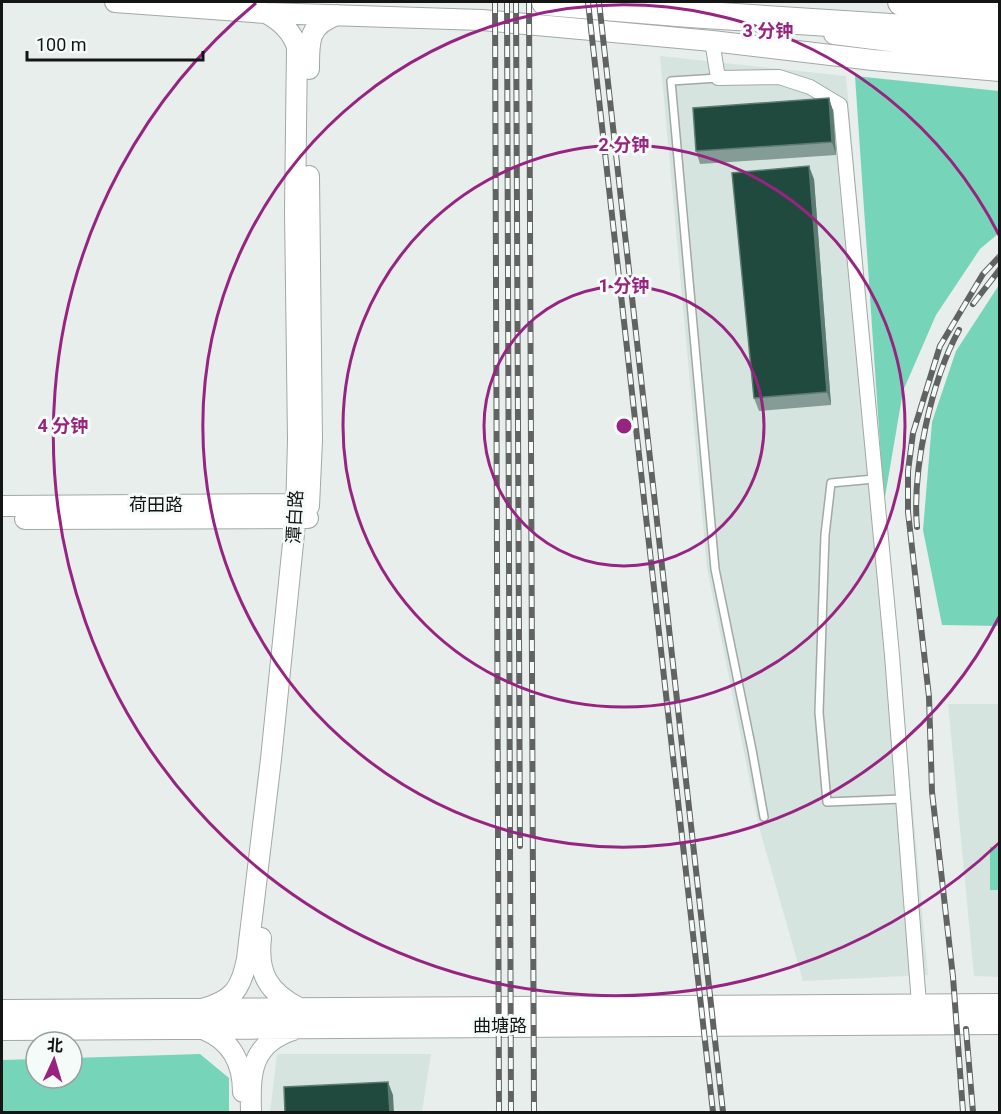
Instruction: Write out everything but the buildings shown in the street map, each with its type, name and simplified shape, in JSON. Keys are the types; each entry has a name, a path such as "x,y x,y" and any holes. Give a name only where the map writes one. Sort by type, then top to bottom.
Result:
{"highway":[{"path":"544,2 688,14 999,34"},
{"path":"902,2 999,9"}],"street":[{"path":"115,2 266,13 482,20 712,40 873,60 999,71"},
{"name":"潭白路","path":"202,1009 224,1001 234,994 240,984 247,959 292,556 302,511 297,468 295,210 297,47 294,37 285,26 278,19 266,13"},
{"path":"688,14 999,55"},
{"name":"潭白路","path":"299,1008 285,1001 268,982 261,970 260,957 302,511 312,440 309,48 310,36 317,26 325,19 337,15"},
{"path":"712,40 718,78 779,77 810,87 840,105 892,655 919,1004"},
{"path":"292,556 290,544 283,531 259,511 287,491 295,479 297,468"},
{"name":"荷田路","path":"2,506 302,511"},
{"name":"荷田路","path":"2,519 259,511"},
{"name":"曲塘路","path":"2,1010 999,1004"},
{"name":"曲塘路","path":"2,1030 999,1024"},
{"path":"202,1029 215,1034 225,1042 236,1059 243,1080 243,1113"},
{"path":"250,1113 250,1079 255,1063 270,1042 300,1029"}],"lane":[{"path":"718,78 671,81 715,569 764,817"},
{"path":"874,479 831,483 825,534 819,712 826,802 902,799"}],"shaded area":[{"path":"660,56 846,76 928,975 803,981 759,827 707,568"},
{"path":"948,704 999,704 999,977 974,976"},
{"path":"277,1054 431,1054 422,1112 270,1112"}],"green space":[{"path":"855,76 999,91 999,233 980,249 936,315 903,391 884,503"},
{"path":"999,285 999,626 942,625 923,530 932,422 956,351"},
{"path":"990,847 999,847 999,890 990,890"},
{"path":"200,1054 229,1078 229,1112 2,1112 2,1060 24,1059 24,1090 84,1090 84,1058"}],"railway":[{"path":"495,2 499,1112"},
{"path":"507,2 511,1112"},
{"path":"516,2 520,846"},
{"path":"529,2 534,1112"},
{"path":"588,2 713,1112"},
{"path":"599,2 723,1112"},
{"path":"963,1112 953,977 932,792 929,697 908,512 908,471 913,433 940,346 983,274 1000,256"},
{"path":"973,304 1000,269"},
{"path":"917,527 918,479 926,426 940,374 959,330"},
{"path":"966,1029 973,1112"}]}
